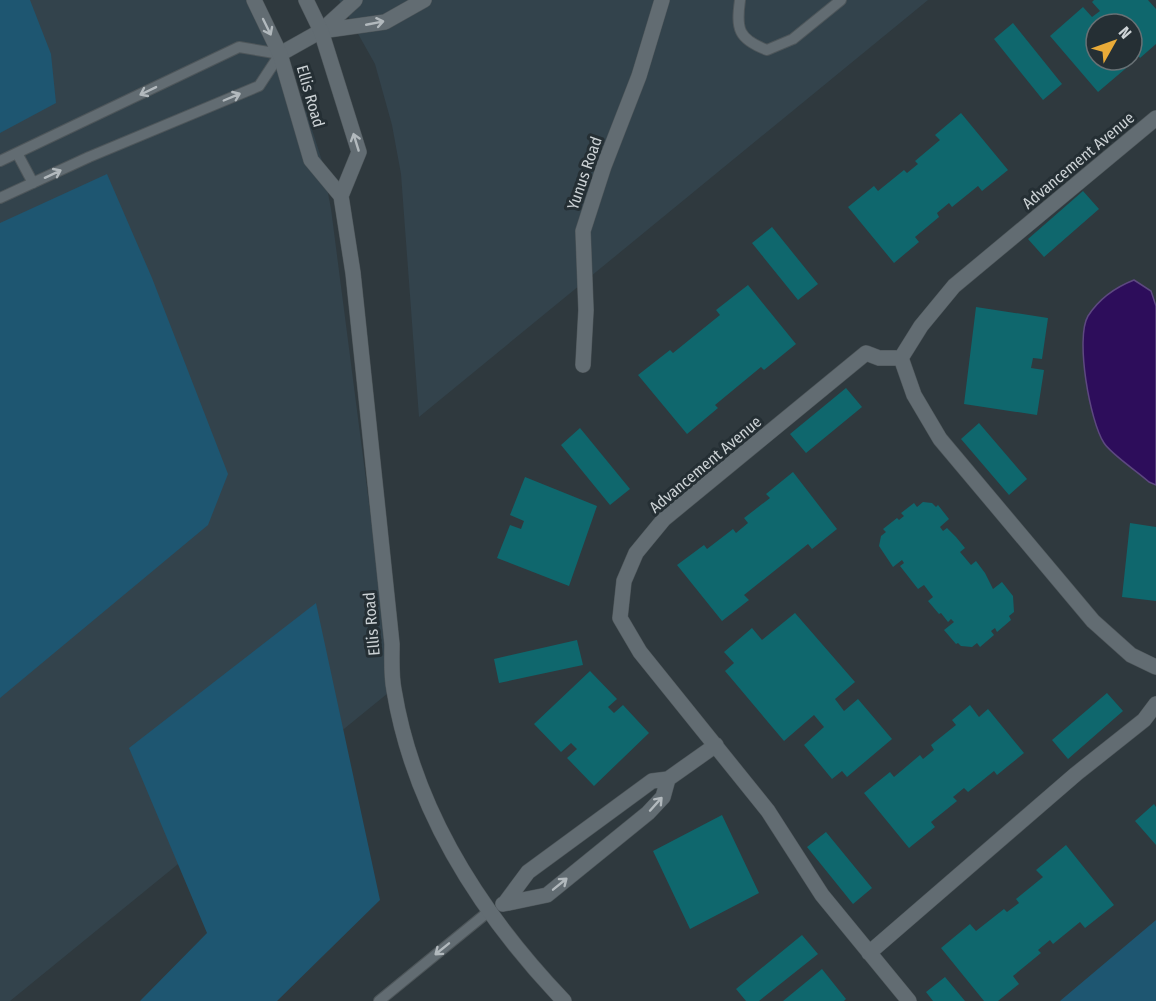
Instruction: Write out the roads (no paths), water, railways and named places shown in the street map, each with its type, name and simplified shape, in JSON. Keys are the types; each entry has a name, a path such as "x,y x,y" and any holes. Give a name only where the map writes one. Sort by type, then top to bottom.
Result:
{"street":[{"name":"Ellis Road","path":"254,0 280,54 311,160 341,196 353,273 392,644 393,689 423,791 464,876 488,912 564,1001"},
{"name":"Ellis Road","path":"306,0 321,31 359,152 341,196"},
{"path":"280,54 321,31 355,0"},
{"path":"321,31 385,21 424,0"},
{"name":"Yunus Road","path":"583,365 586,310 583,231 604,166 639,76 662,0"},
{"name":"Advancement Avenue","path":"909,1001 822,895 768,810 640,652 620,618 624,581 636,553 664,519 866,353 879,358 901,358 921,326 954,286 1156,118"},
{"path":"901,358 914,395 940,439 1093,621 1131,655 1156,667"},
{"path":"869,952 1076,774 1144,720 1156,704"},
{"path":"506,903 528,872 652,781 668,779 717,745"},
{"path":"488,912 506,903 547,895 636,823 663,797 668,779"},
{"path":"621,804 636,823"}],"lane":[{"path":"740,0 737,21 741,34 751,44 767,50 793,39 841,0"},
{"path":"0,161 239,47 280,54 259,86 0,198"},
{"path":"17,153 33,183"},
{"path":"380,1001 488,912"}]}
